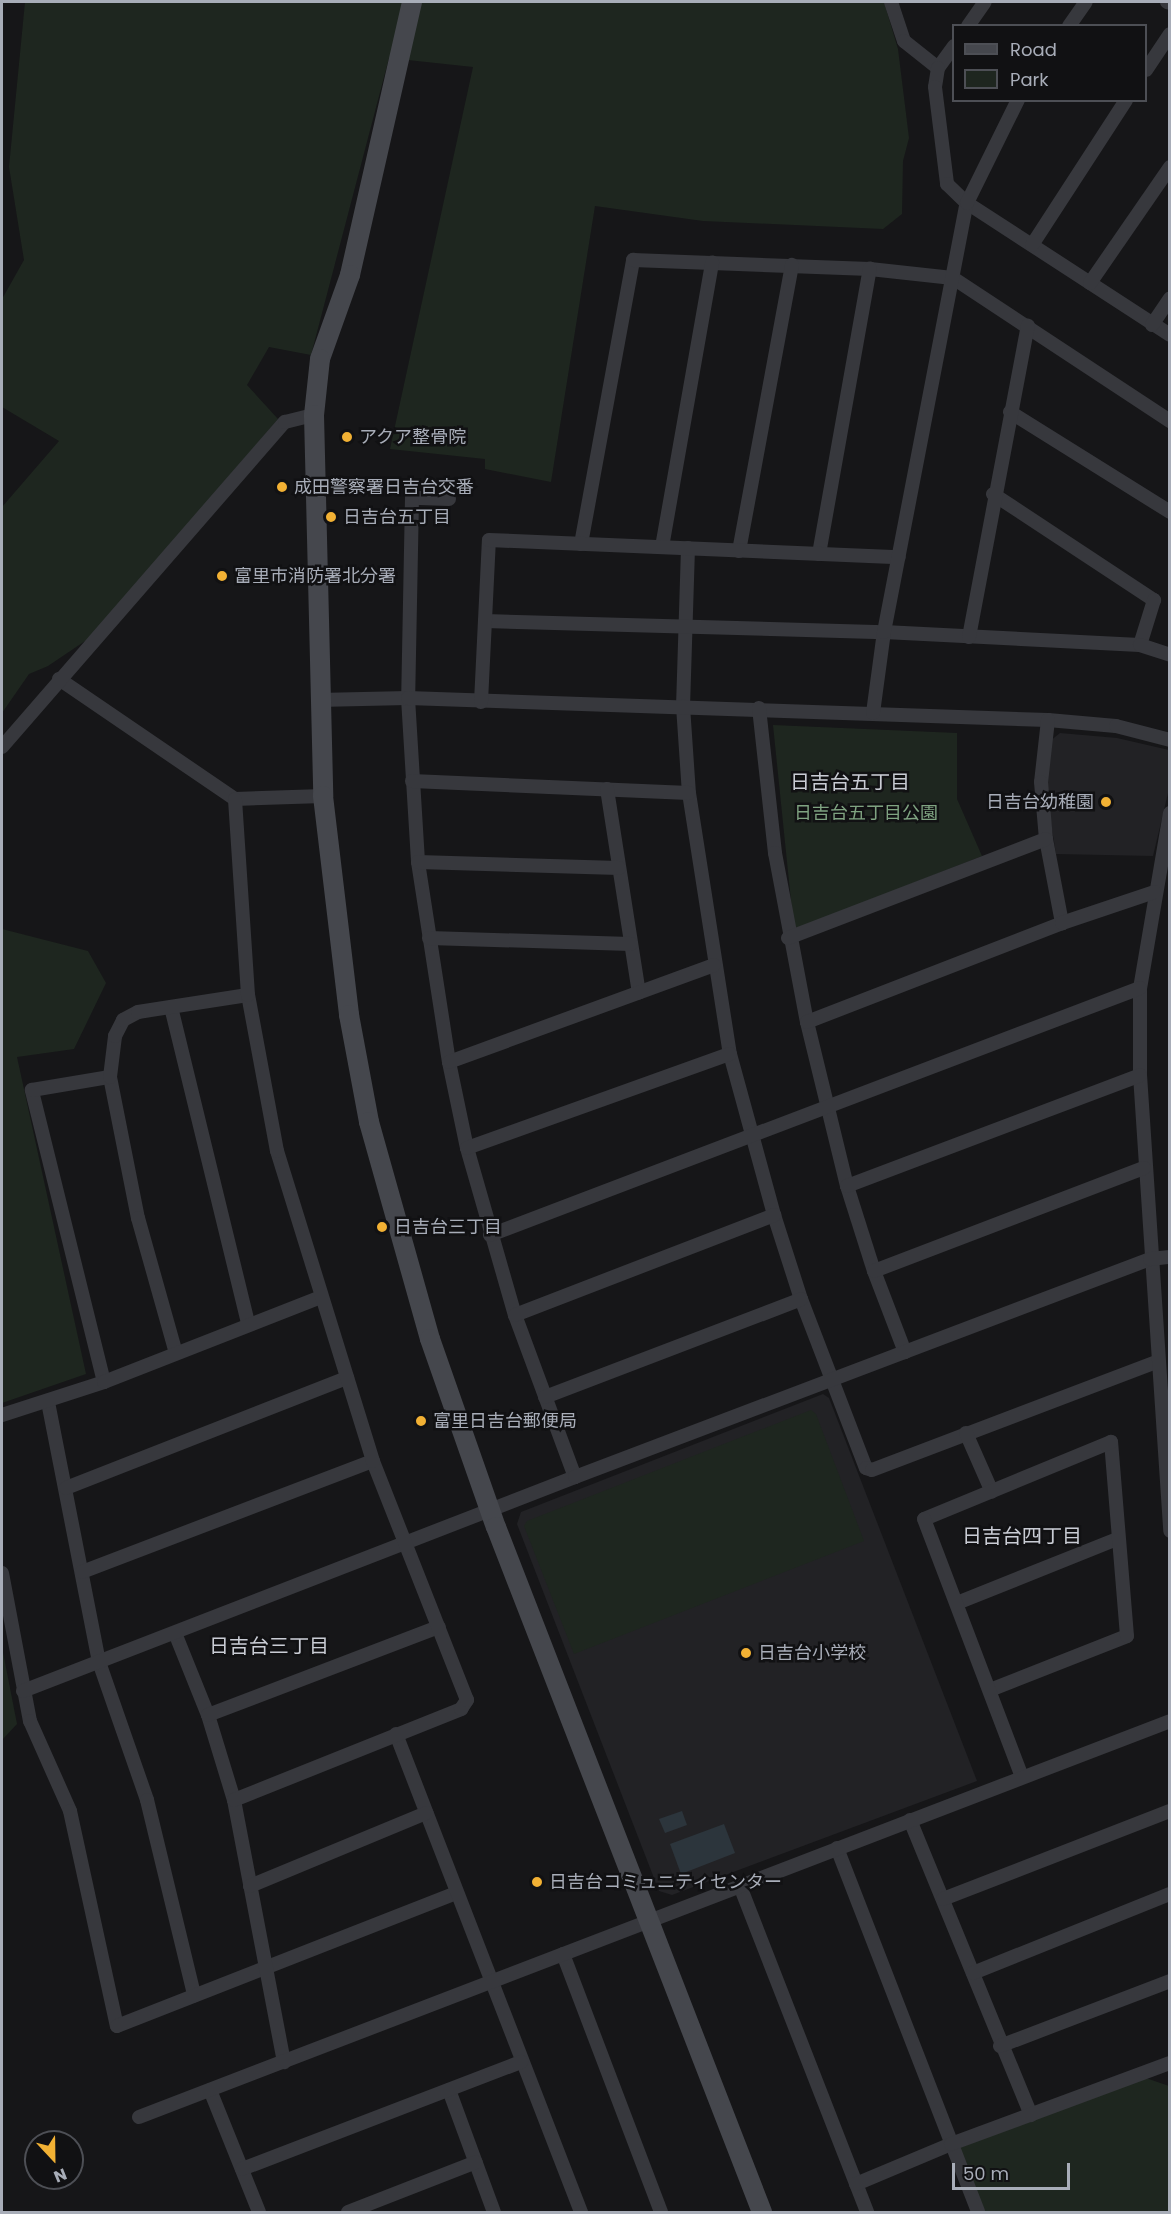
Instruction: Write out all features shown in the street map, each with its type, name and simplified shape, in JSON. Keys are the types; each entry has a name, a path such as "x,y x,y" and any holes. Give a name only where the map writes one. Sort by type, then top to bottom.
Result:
{"street":[{"path":"412,2 350,275 320,359 314,416 318,699 323,796 349,1015 369,1122 430,1339 490,1510 762,2212"},
{"path":"891,2 904,41 938,68"},
{"path":"969,24 985,2"},
{"path":"1071,24 1086,2"},
{"path":"1147,68 1170,34"},
{"path":"952,49 938,68 935,87 947,184 967,203 1170,335"},
{"path":"873,713 884,632 967,203 1017,102"},
{"path":"1032,245 1125,102"},
{"path":"1090,283 1170,167"},
{"path":"581,544 633,260 870,269 953,278 1170,421"},
{"path":"662,547 712,262"},
{"path":"739,550 792,265"},
{"path":"819,554 870,269"},
{"path":"1152,325 1170,298"},
{"path":"969,637 993,494 1028,326"},
{"path":"1010,412 1170,513"},
{"path":"2,747 285,422 314,416"},
{"path":"993,494 1154,600 1140,645"},
{"path":"449,499 412,498 408,698 418,862 449,1062 467,1148 515,1315 575,1477"},
{"path":"481,702 489,540 899,557"},
{"path":"688,548 683,706 689,793 714,965 730,1053 750,1134 801,1299 866,1468 872,1470 1156,1362"},
{"path":"485,621 685,629 884,632 1140,645 1170,654"},
{"path":"59,679 235,798 323,796"},
{"path":"318,699 408,698 481,702 759,708 1048,720 1116,726 1170,740"},
{"path":"759,708 788,938 807,1022 847,1186 874,1271 905,1352"},
{"path":"1048,720 1041,782 1046,839 1062,923"},
{"path":"412,781 689,793"},
{"path":"608,789 639,993"},
{"path":"234,1800 461,1709 466,1700 374,1461 321,1297 278,1151 248,995 235,798"},
{"path":"1170,813 1154,892 1140,988 1140,1075 1144,1168 1156,1362 1170,1531"},
{"path":"788,938 1046,839"},
{"path":"418,862 619,868"},
{"path":"807,1022 1062,923 1154,892"},
{"path":"429,938 631,944"},
{"path":"449,1062 714,965"},
{"path":"490,1234 1140,988"},
{"path":"177,1353 138,1218 110,1077 115,1036 123,1020 138,1012 248,995"},
{"path":"171,1007 248,1324"},
{"path":"467,1148 730,1053"},
{"path":"847,1186 1140,1075"},
{"path":"104,1382 32,1090 110,1077"},
{"path":"874,1271 1144,1168"},
{"path":"515,1315 774,1215"},
{"path":"23,1691 575,1477 1150,1259 1170,1257"},
{"path":"2,1415 104,1382 321,1297"},
{"path":"545,1397 801,1299"},
{"path":"66,1488 347,1378"},
{"path":"48,1402 99,1662 147,1800 194,1995"},
{"path":"966,1433 992,1492"},
{"path":"990,1690 1127,1636 1117,1539 1111,1443 924,1519 1022,1777"},
{"path":"82,1572 374,1461"},
{"path":"957,1603 1117,1539"},
{"path":"2,1573 30,1721 70,1811 117,2026 194,1995 269,1969 457,1893"},
{"path":"208,1715 439,1627"},
{"path":"175,1634 208,1715 234,1800 269,1969 284,2062"},
{"path":"139,2117 1170,1721"},
{"path":"396,1734 521,2062 581,2212"},
{"path":"943,1899 1170,1811"},
{"path":"250,1886 426,1813"},
{"path":"910,1820 973,1973 1000,2046 1031,2115"},
{"path":"837,1848 978,2212"},
{"path":"740,1886 867,2212"},
{"path":"973,1973 1170,1894"},
{"path":"563,1954 662,2212"},
{"path":"1000,2046 1170,1981"},
{"path":"242,2169 521,2062"},
{"path":"856,2184 951,2144 1170,2063"},
{"path":"210,2090 259,2212"},
{"path":"449,2090 494,2212"},
{"path":"348,2212 476,2162"}],"shaded area":[{"name":"日吉台幼稚園","path":"1060,733 1117,738 1169,750 1169,789 1153,856 1056,854 1045,786 1050,741"},
{"name":"日吉台小学校","path":"823,1394 829,1398 977,1781 672,1895 659,1891 517,1524 521,1512"},
{"path":"682,1811 687,1825 665,1833 659,1819"},
{"path":"724,1824 735,1853 681,1874 670,1844"}],"green space":[{"path":"25,2 884,2 898,49 909,138 903,161 902,214 883,229 703,221 595,206 551,482 485,469 485,459 390,449 473,67 389,58 311,355 269,347 247,385 278,419 91,637 48,666 29,674 2,713 2,507 59,441 2,407 2,299 24,260 9,167"},
{"name":"日吉台五丁目公園","path":"773,725 957,733 957,799 982,856 794,930"},
{"path":"2,929 88,951 106,983 74,1049 17,1057 86,1374 2,1403"},
{"path":"811,1410 816,1414 864,1541 574,1654 524,1526 527,1521"},
{"path":"2,1647 17,1724 2,1740"},
{"path":"1143,2077 1169,2086 1169,2212 977,2212 959,2148"}],"place":[{"name":"アクア整骨院","path":"347,437"},
{"name":"成田警察署日吉台交番","path":"282,487"},
{"name":"日吉台五丁目","path":"331,517"},
{"name":"富里市消防署北分署","path":"222,576"},
{"name":"日吉台幼稚園","path":"1106,802"},
{"name":"日吉台三丁目","path":"382,1227"},
{"name":"富里日吉台郵便局","path":"421,1421"},
{"name":"日吉台小学校","path":"746,1653"},
{"name":"日吉台コミュニティセンター","path":"537,1882"}],"district":[{"name":"日吉台五丁目","path":"850,782"},
{"name":"日吉台四丁目","path":"1022,1536"},
{"name":"日吉台三丁目","path":"269,1646"}]}
